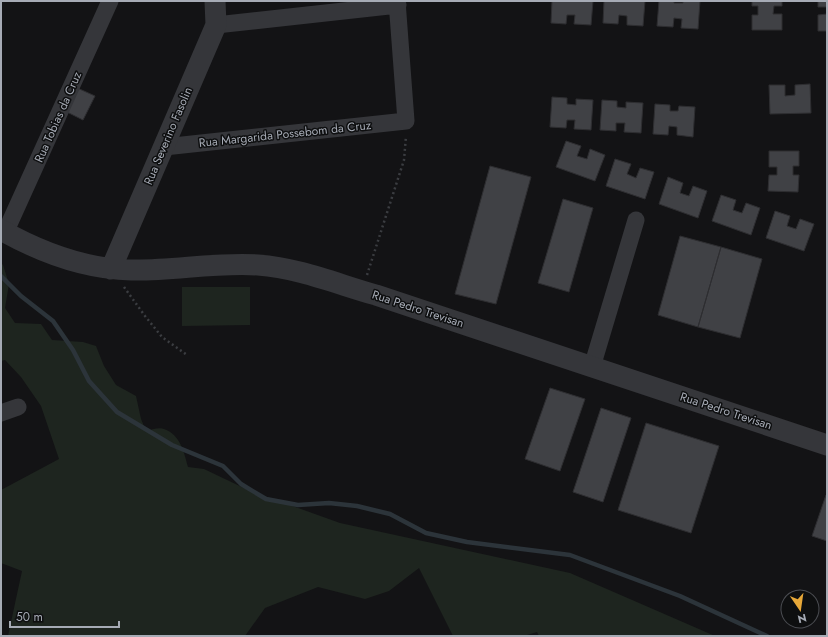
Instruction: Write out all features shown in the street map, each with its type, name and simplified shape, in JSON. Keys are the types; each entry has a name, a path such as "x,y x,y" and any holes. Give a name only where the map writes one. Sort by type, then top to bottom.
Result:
{"street":[{"name":"Rua Tobias da Cruz","path":"3,231 110,1"},
{"name":"Rua Severino Fasolin","path":"111,269 216,25 214,1"},
{"path":"216,25 398,3 406,121"},
{"name":"Rua Margarida Possebom da Cruz","path":"164,147 406,121"},
{"path":"592,367 636,220"},
{"name":"Rua Pedro Trevisan","path":"3,231 57,256 111,269 152,269 230,264 260,265 311,275 827,445"},
{"path":"1,413 18,407"}],"path":[{"path":"362,291 404,160 406,121"},
{"path":"111,269 144,316 162,337 187,355"}],"shaded area":[{"path":"1,263 9,284 5,308 15,323 41,324 52,340 83,342 96,346 104,366 116,385 136,396 141,419 146,431 162,428 170,432 181,445 188,467 204,469 248,490 340,523 570,573 715,636 539,636 537,632 524,636 453,636 419,568 389,591 365,599 318,587 265,608 245,636 8,636 22,571 1,563 1,490 59,459 41,406 21,377 5,360 1,361"},
{"path":"182,287 250,287 250,325 182,326"}],"building":[{"path":"552,1 593,1 591,25 574,24 575,15 567,15 566,24 551,23"},
{"path":"604,1 645,1 643,26 627,25 627,16 619,15 618,24 603,23"},
{"path":"659,1 674,1 674,3 683,3 683,1 700,1 698,29 681,28 682,19 674,18 673,27 657,26"},
{"path":"752,1 782,1 782,6 774,6 773,14 782,14 782,30 752,30 752,15 758,15 758,6 752,6"},
{"path":"818,1 827,1 827,7 818,7"},
{"path":"827,14 827,31 818,31 818,15"},
{"path":"810,84 811,113 770,114 769,85 785,85 785,96 795,95 795,85"},
{"path":"75,87 95,96 83,120 63,110"},
{"path":"552,97 567,98 567,104 576,105 576,99 593,100 591,130 574,129 575,120 567,120 566,128 550,127"},
{"path":"602,100 617,101 617,107 626,108 626,102 643,103 641,133 624,132 625,123 616,123 616,131 600,130"},
{"path":"655,104 670,105 670,111 678,111 679,106 695,107 693,137 677,135 677,127 669,126 668,135 653,134"},
{"path":"566,141 581,146 577,156 587,159 590,149 605,155 595,181 556,167"},
{"path":"769,151 799,151 799,166 793,166 793,175 799,175 798,192 768,191 769,175 777,175 777,167 769,167"},
{"path":"615,159 631,164 627,174 636,178 640,168 654,172 645,199 606,186"},
{"path":"490,166 531,177 496,304 455,294"},
{"path":"668,177 683,183 680,193 689,196 693,186 707,191 698,218 659,204"},
{"path":"721,195 736,200 733,210 742,213 746,203 760,208 751,235 712,221"},
{"path":"563,199 593,208 569,292 538,283"},
{"path":"775,211 790,216 787,226 796,229 800,219 814,224 804,251 766,238"},
{"path":"680,236 721,247 698,327 658,315"},
{"path":"721,247 762,259 740,338 698,327"},
{"path":"550,388 585,399 560,471 525,459"},
{"path":"601,408 631,418 603,502 573,492"},
{"path":"646,423 719,446 691,533 618,510"},
{"path":"827,495 827,541 812,536"}],"waterway":[{"path":"1,276 21,296 53,321 73,350 89,381 117,412 172,445 223,466 241,484 266,499 298,505 329,503 357,506 390,514 426,533 467,542 570,555 680,596 767,636"}]}
